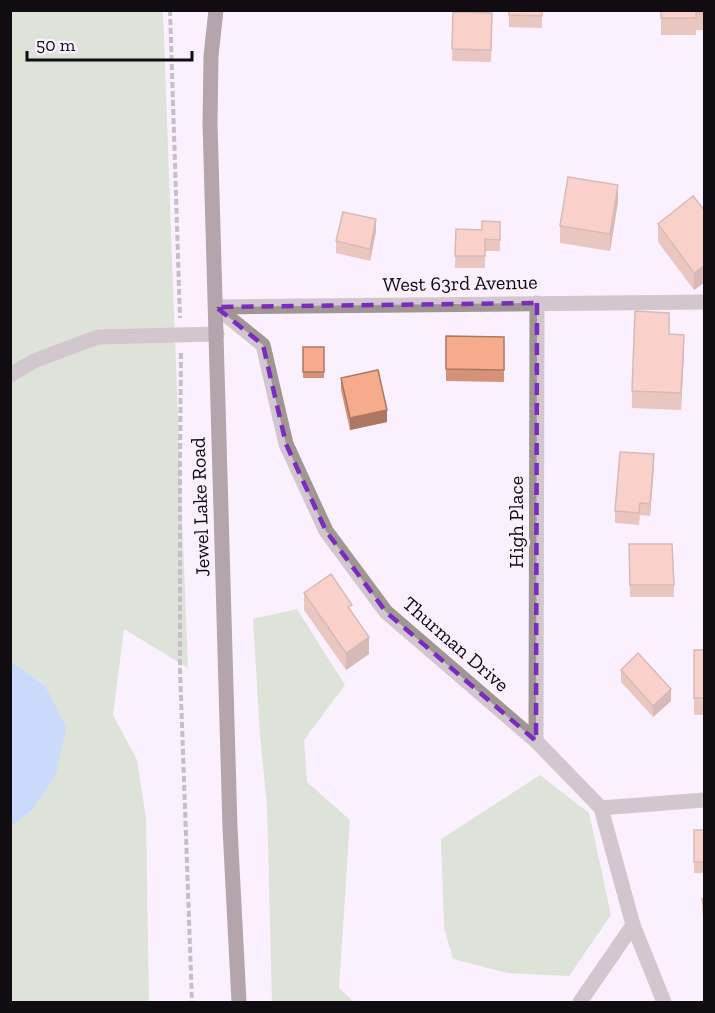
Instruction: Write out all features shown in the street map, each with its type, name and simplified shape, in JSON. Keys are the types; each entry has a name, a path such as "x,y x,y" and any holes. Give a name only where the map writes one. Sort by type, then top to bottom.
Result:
{"main road":[{"name":"Jewel Lake Road","path":"216,10 211,56 210,98 230,828 239,1002"}],"street":[{"name":"West 63rd Avenue","path":"216,307 705,302"},
{"name":"High Place","path":"536,741 537,303"},
{"name":"Thurman Drive","path":"216,307 263,345 286,444 326,531 386,612 536,741 601,808 633,925 664,1002"},
{"path":"10,375 34,361 98,337 217,334"},
{"path":"601,808 705,800"},
{"path":"580,1002 633,925"}],"path":[{"path":"170,10 182,365 180,669 192,1002"}],"highlighted area":[{"path":"537,303 536,741 386,612 326,531 286,444 263,345 216,307"}],"green space":[{"path":"11,11 163,11 188,668 124,629 113,715 137,760 146,818 149,1002 11,1002 11,827 32,810 45,686 11,661"},
{"path":"297,609 345,685 304,740 307,782 350,820 339,988 354,1002 272,1002 267,806 253,619"},
{"path":"540,775 589,813 611,915 569,976 507,973 453,959 444,928 441,839"}],"water":[{"path":"11,661 45,686 66,727 56,775 32,810 11,827"}],"building":[{"path":"509,10 542,10 542,16 509,15"},
{"path":"661,10 705,10 705,13 696,13 696,18 661,18"},
{"path":"453,12 492,13 491,50 452,49"},
{"path":"568,177 618,185 610,234 560,226"},
{"path":"693,196 705,211 705,265 694,273 658,224"},
{"path":"343,212 376,219 370,249 336,241"},
{"path":"482,221 500,222 500,240 485,239 485,256 455,256 456,229 482,230"},
{"path":"635,311 669,313 669,334 684,335 681,393 632,391"},
{"path":"446,336 504,337 504,370 446,369"},
{"path":"303,347 324,347 324,372 303,372"},
{"path":"378,370 387,410 350,418 341,378"},
{"path":"620,452 654,454 650,504 640,503 639,513 615,511"},
{"path":"629,544 672,544 674,585 630,585"},
{"path":"331,574 352,605 348,607 369,637 346,653 304,593"},
{"path":"694,650 705,650 705,698 694,698"},
{"path":"638,653 671,689 653,706 621,670"},
{"path":"694,830 705,830 705,862 694,862"}]}
